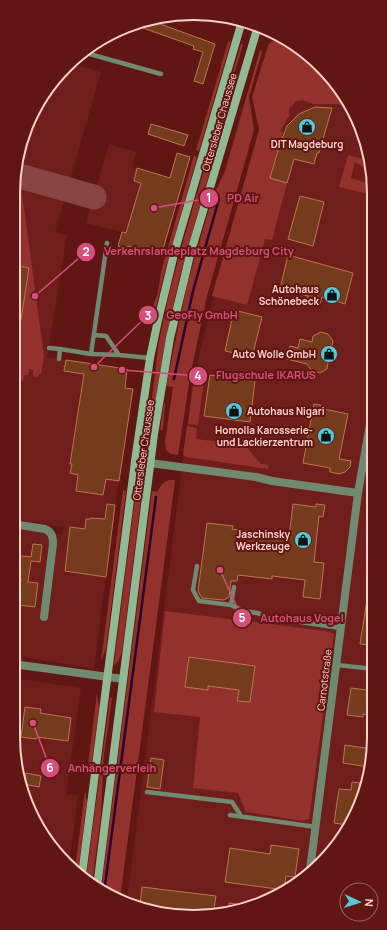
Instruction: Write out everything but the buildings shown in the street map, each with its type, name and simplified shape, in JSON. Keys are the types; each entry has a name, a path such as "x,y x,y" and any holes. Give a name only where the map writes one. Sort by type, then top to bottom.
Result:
{"main road":[{"name":"Ottersleber Chaussee","path":"83,870 135,461 150,358 175,250 240,27"},
{"name":"Ottersleber Chaussee","path":"97,881 151,463 170,338 183,284 256,32"}],"street":[{"name":"Carnotstraße","path":"311,864 358,494 367,444"},
{"path":"135,461 256,476 272,481 358,494"},
{"path":"20,525 45,529 49,531 52,536 53,544 44,617"},
{"path":"20,665 123,679"}],"lane":[{"path":"90,54 162,74"},
{"path":"91,354 107,243"},
{"path":"94,335 106,336 119,355"},
{"path":"49,348 91,354 150,358"},
{"path":"59,359 60,349"},
{"path":"197,566 193,590 199,600 231,605 243,611 258,613 273,618 341,628"},
{"path":"231,605 234,587"},
{"path":"337,665 367,669"},
{"path":"147,792 232,802 241,816"},
{"path":"230,815 316,827"}],"shaded area":[{"path":"274,40 280,43 308,63 324,79 343,106 337,104 314,104 302,100 296,101 289,109 289,116 280,131 283,132 282,136 284,136 282,144 279,143 270,178 287,183 272,240 265,239 247,305 212,296 259,130 252,97 270,43"},
{"path":"231,41 199,151 196,150 228,42"},
{"path":"241,44 243,45 231,84 221,132 179,280 165,343 151,430 148,430 159,341 169,294"},
{"path":"260,50 262,52 249,97 254,130 207,296 190,377 178,455 171,454 166,450 165,442 173,387 166,386 187,285 212,199 225,171"},
{"path":"292,50 308,63 324,79 338,97 354,127 366,171 366,759 358,792 344,823 324,851 308,867 280,887 249,901 216,909 182,910 160,907 127,897 193,380 226,246"},
{"path":"77,65 101,72 55,232 67,235 47,357 127,369 125,388 133,389 116,499 94,669 24,657 20,679 20,530 62,535 64,527 20,520 20,182 23,160 33,127 49,97 63,79"},
{"path":"109,144 136,152 132,167 137,168 134,181 141,183 126,233 86,223"},
{"path":"194,155 197,158 156,307 153,306 158,292 161,272"},
{"path":"348,155 364,159 366,170 355,162 351,178 367,183 367,194 339,187"},
{"path":"20,180 44,356 41,374 39,374 38,377 33,376 33,370 29,369 28,375 24,375 23,381 20,381"},
{"path":"194,379 204,381 198,425 188,424"},
{"path":"164,403 163,430 160,430"},
{"path":"187,426 197,428 196,439 245,445 261,464 269,465 268,469 186,457 183,454"},
{"path":"169,480 175,481 121,894 102,884 152,491 157,492 163,483"},
{"path":"123,490 126,491 106,649 101,661"},
{"path":"136,490 142,491 122,651 119,660 115,665 114,664"},
{"path":"165,611 326,631 334,634 309,819 303,821 246,812 238,793 193,788 200,717 154,712"},
{"path":"20,679 81,688 66,794 78,795 70,858 49,833 33,803 29,792 23,770 20,748"},
{"path":"97,693 99,708 91,769 87,773"},
{"path":"110,697 112,698 104,755 101,815 93,878 87,873"},
{"path":"85,791 87,802 79,867 76,864"}],"waterway":[{"path":"174,379 193,291 219,199"},
{"path":"105,886 156,497"}],"taxiway":[{"path":"21,176 94,197"}],"place":[{"name":"DIT Magdeburg","path":"307,127"},
{"name":"PD Air","path":"154,208"},
{"name":"Autohaus Schönebeck","path":"332,295"},
{"name":"Verkehrslandeplatz Magdeburg City","path":"35,296"},
{"name":"Auto Wolle GmbH","path":"329,354"},
{"name":"GeoFly GmbH","path":"94,367"},
{"name":"Flugschule IKARUS","path":"122,370"},
{"name":"Autohaus Nigari","path":"234,411"},
{"name":"Homolla Karosserie- und Lackierzentrum","path":"326,436"},
{"name":"Jaschinsky Werkzeuge","path":"303,540"},
{"name":"Autohaus Vogel","path":"220,570"},
{"name":"Anhängerverleih","path":"33,723"}]}
